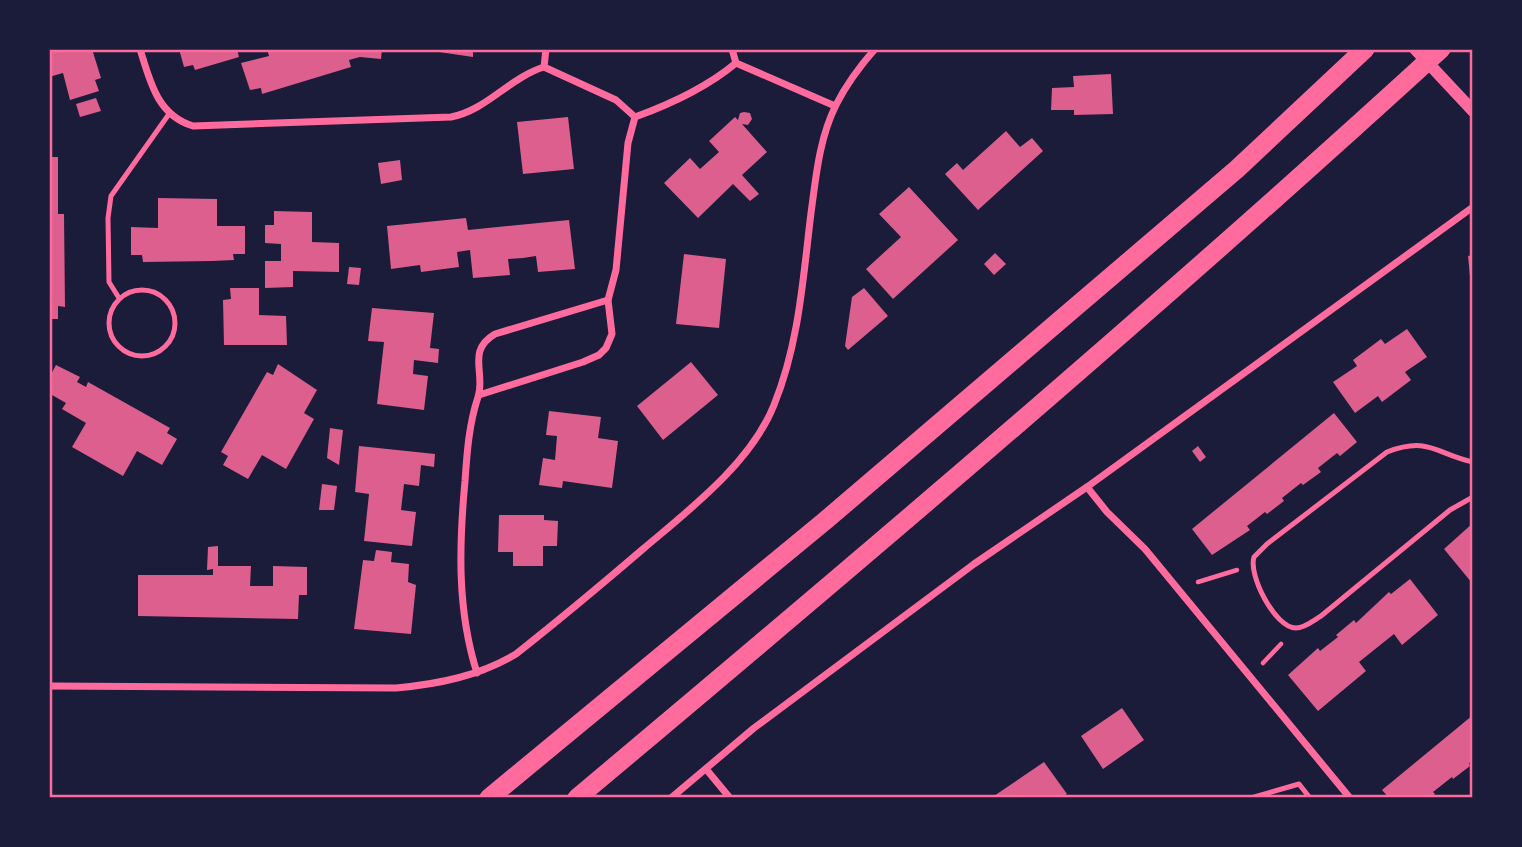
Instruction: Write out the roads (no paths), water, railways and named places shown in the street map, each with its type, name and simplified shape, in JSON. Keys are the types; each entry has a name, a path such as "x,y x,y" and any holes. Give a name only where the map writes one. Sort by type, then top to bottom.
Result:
{"highway":[{"path":"489,798 826,520 1237,169 1365,49"},
{"path":"577,798 858,562 1270,205 1441,49"}],"street":[{"path":"140,49 152,88 169,114 193,126 450,117 469,113 518,77 544,67 616,100 635,117"},
{"path":"544,67 546,49"},
{"path":"732,49 736,64"},
{"path":"49,686 372,690 437,684 478,673 516,654 672,525 720,480 741,458 773,409 796,338 817,167 835,106 851,79 876,49"},
{"path":"1415,49 1473,111"},
{"path":"635,117 714,81 736,64"},
{"path":"736,64 835,106"},
{"path":"479,395 583,362 606,348 612,334 608,300 616,270 628,143 635,117"},
{"path":"671,798 754,728 974,564 1087,487 1473,207"},
{"path":"478,673 464,625 461,526 471,416 479,395 478,359 483,344 495,334 608,300"},
{"path":"1087,487 1107,512 1145,549 1350,798"},
{"path":"706,769 730,798"}],"lane":[{"path":"119,298 109,282 109,202 114,190 169,114"},
{"path":"144,289 156,292 167,300 174,311 176,325 173,337 165,348 154,355 141,357 128,354 117,346 110,335 108,322 111,309 119,298 144,289"},
{"path":"1473,463 1427,446 1407,446 1387,452 1268,544 1254,557 1252,566 1274,614 1284,624 1295,628 1302,627 1321,616 1450,510 1473,497"},
{"path":"1251,798 1299,784 1310,798"}]}
